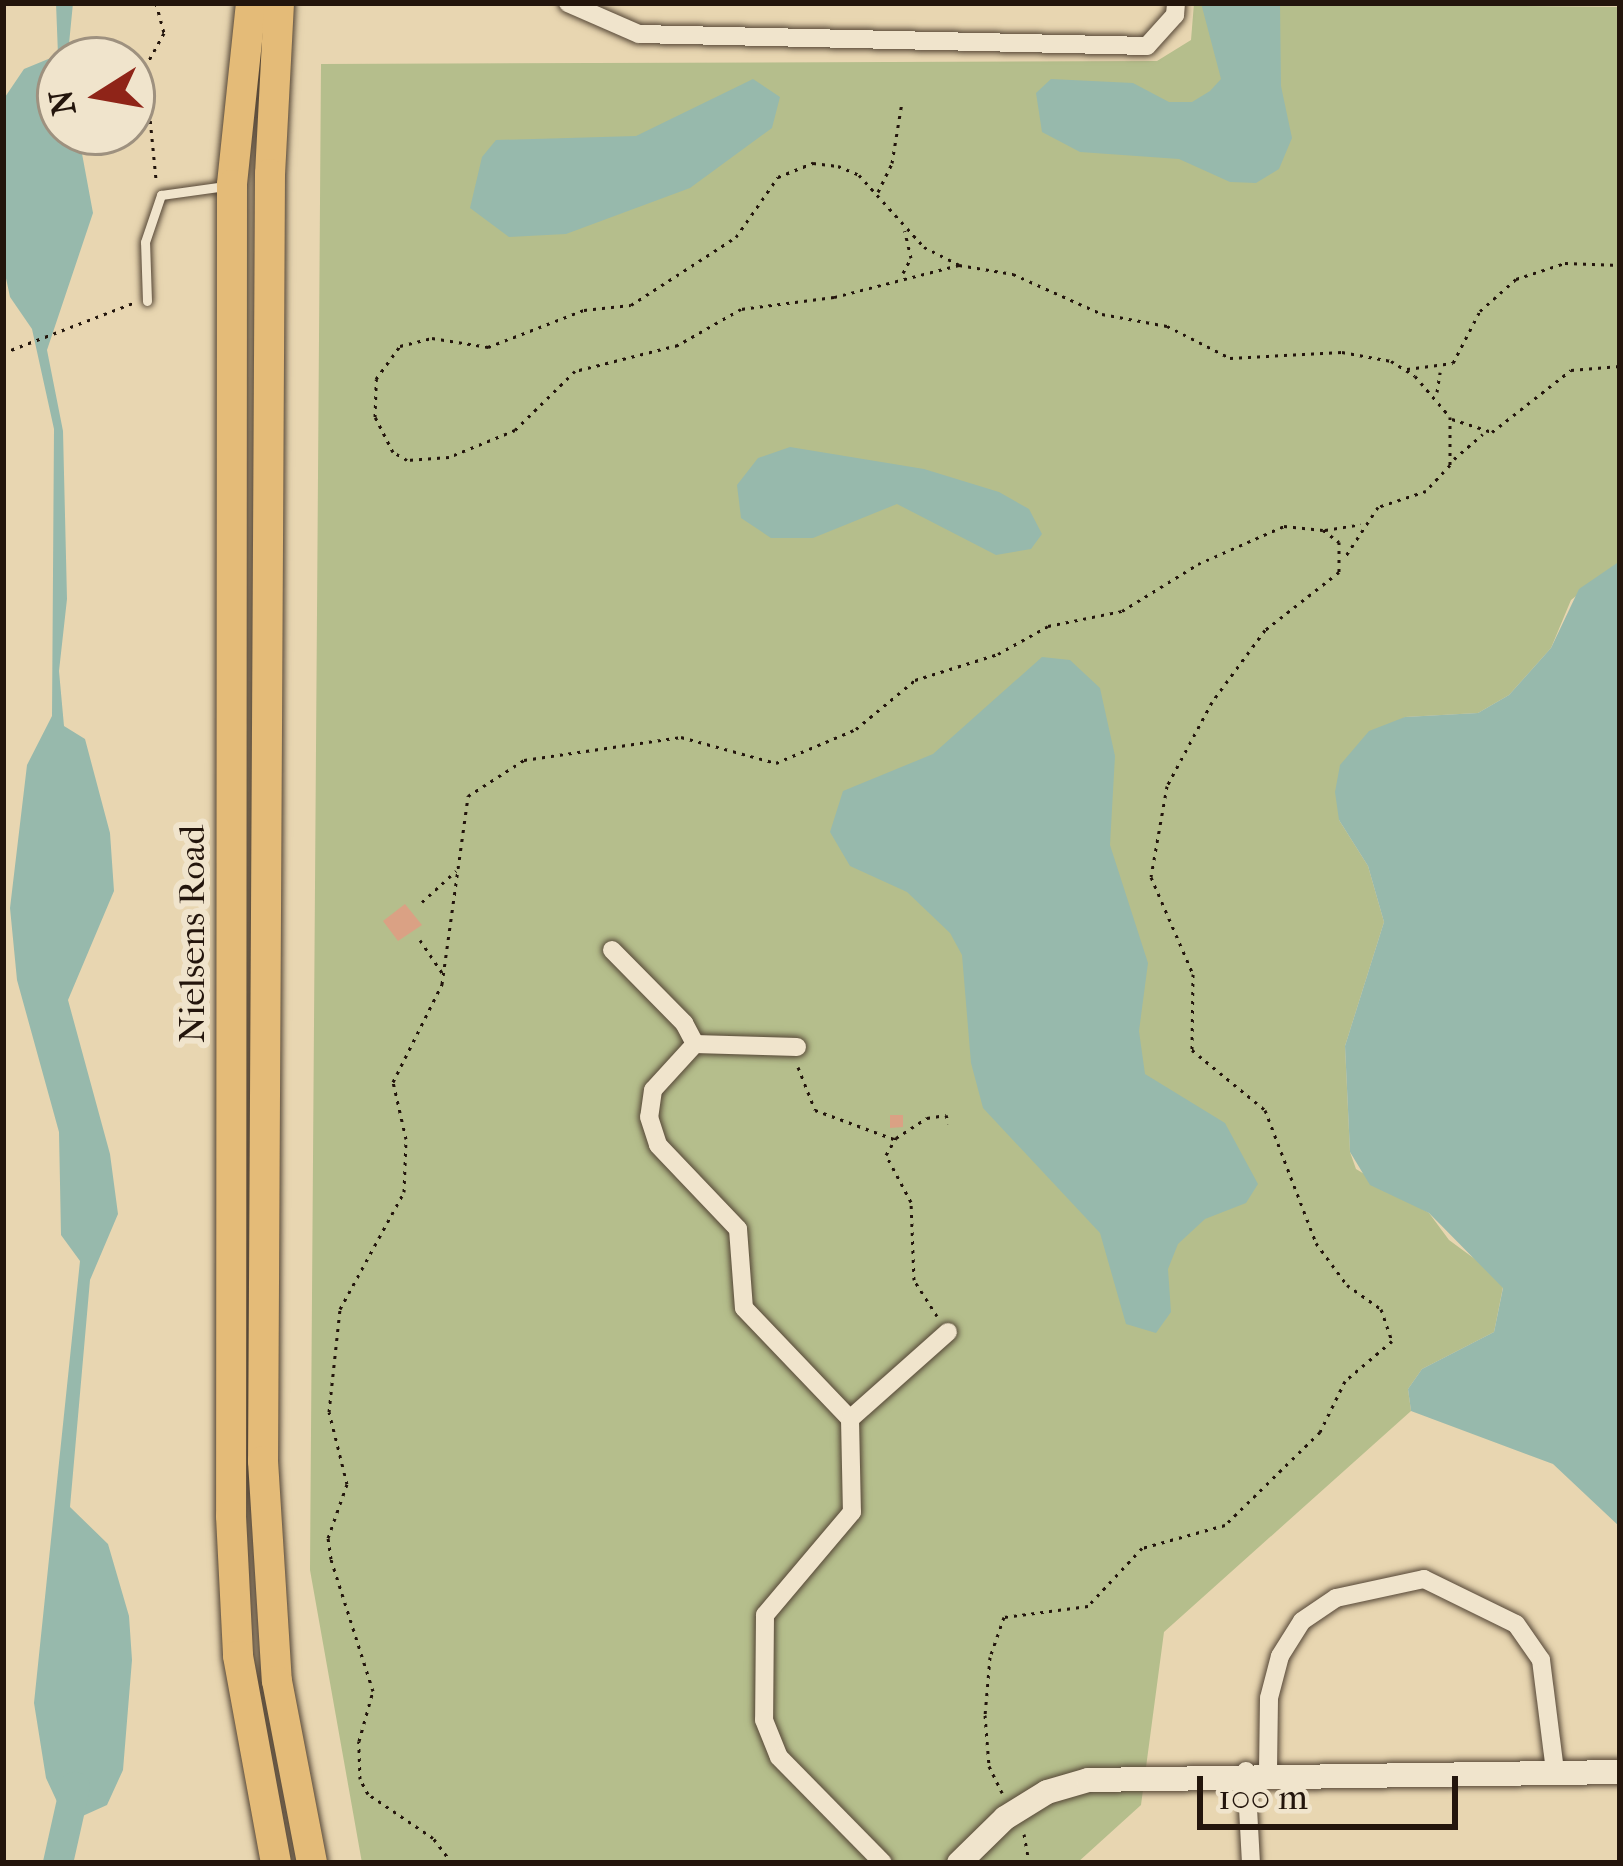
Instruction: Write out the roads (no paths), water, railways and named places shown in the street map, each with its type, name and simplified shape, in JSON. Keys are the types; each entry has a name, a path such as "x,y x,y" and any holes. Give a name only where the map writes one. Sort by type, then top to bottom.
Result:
{"main road":[{"name":"Nielsens Road","path":"251,3 232,185 231,1516 238,1656 276,1863"},
{"name":"Nielsens Road","path":"279,3 270,197 263,1461 277,1682 312,1863"}],"street":[{"path":"568,3 639,34 1147,46 1175,15 1176,3"},
{"path":"612,950 684,1023 694,1045"},
{"path":"797,1047 694,1045 653,1090 649,1117 658,1145 738,1229 743,1309 850,1419 852,1511 765,1615 764,1720 779,1757 883,1863"},
{"path":"850,1419 948,1332"},
{"path":"1251,1863 1257,1772 1280,1656 1303,1621 1383,1582 1424,1579 1516,1624 1541,1660 1555,1771"},
{"path":"959,1863 1047,1792 1126,1775 1620,1772"}],"lane":[{"path":"147,301 145,242 161,195 232,185"}],"waterway":[{"path":"58,1863 75,1787"}]}
